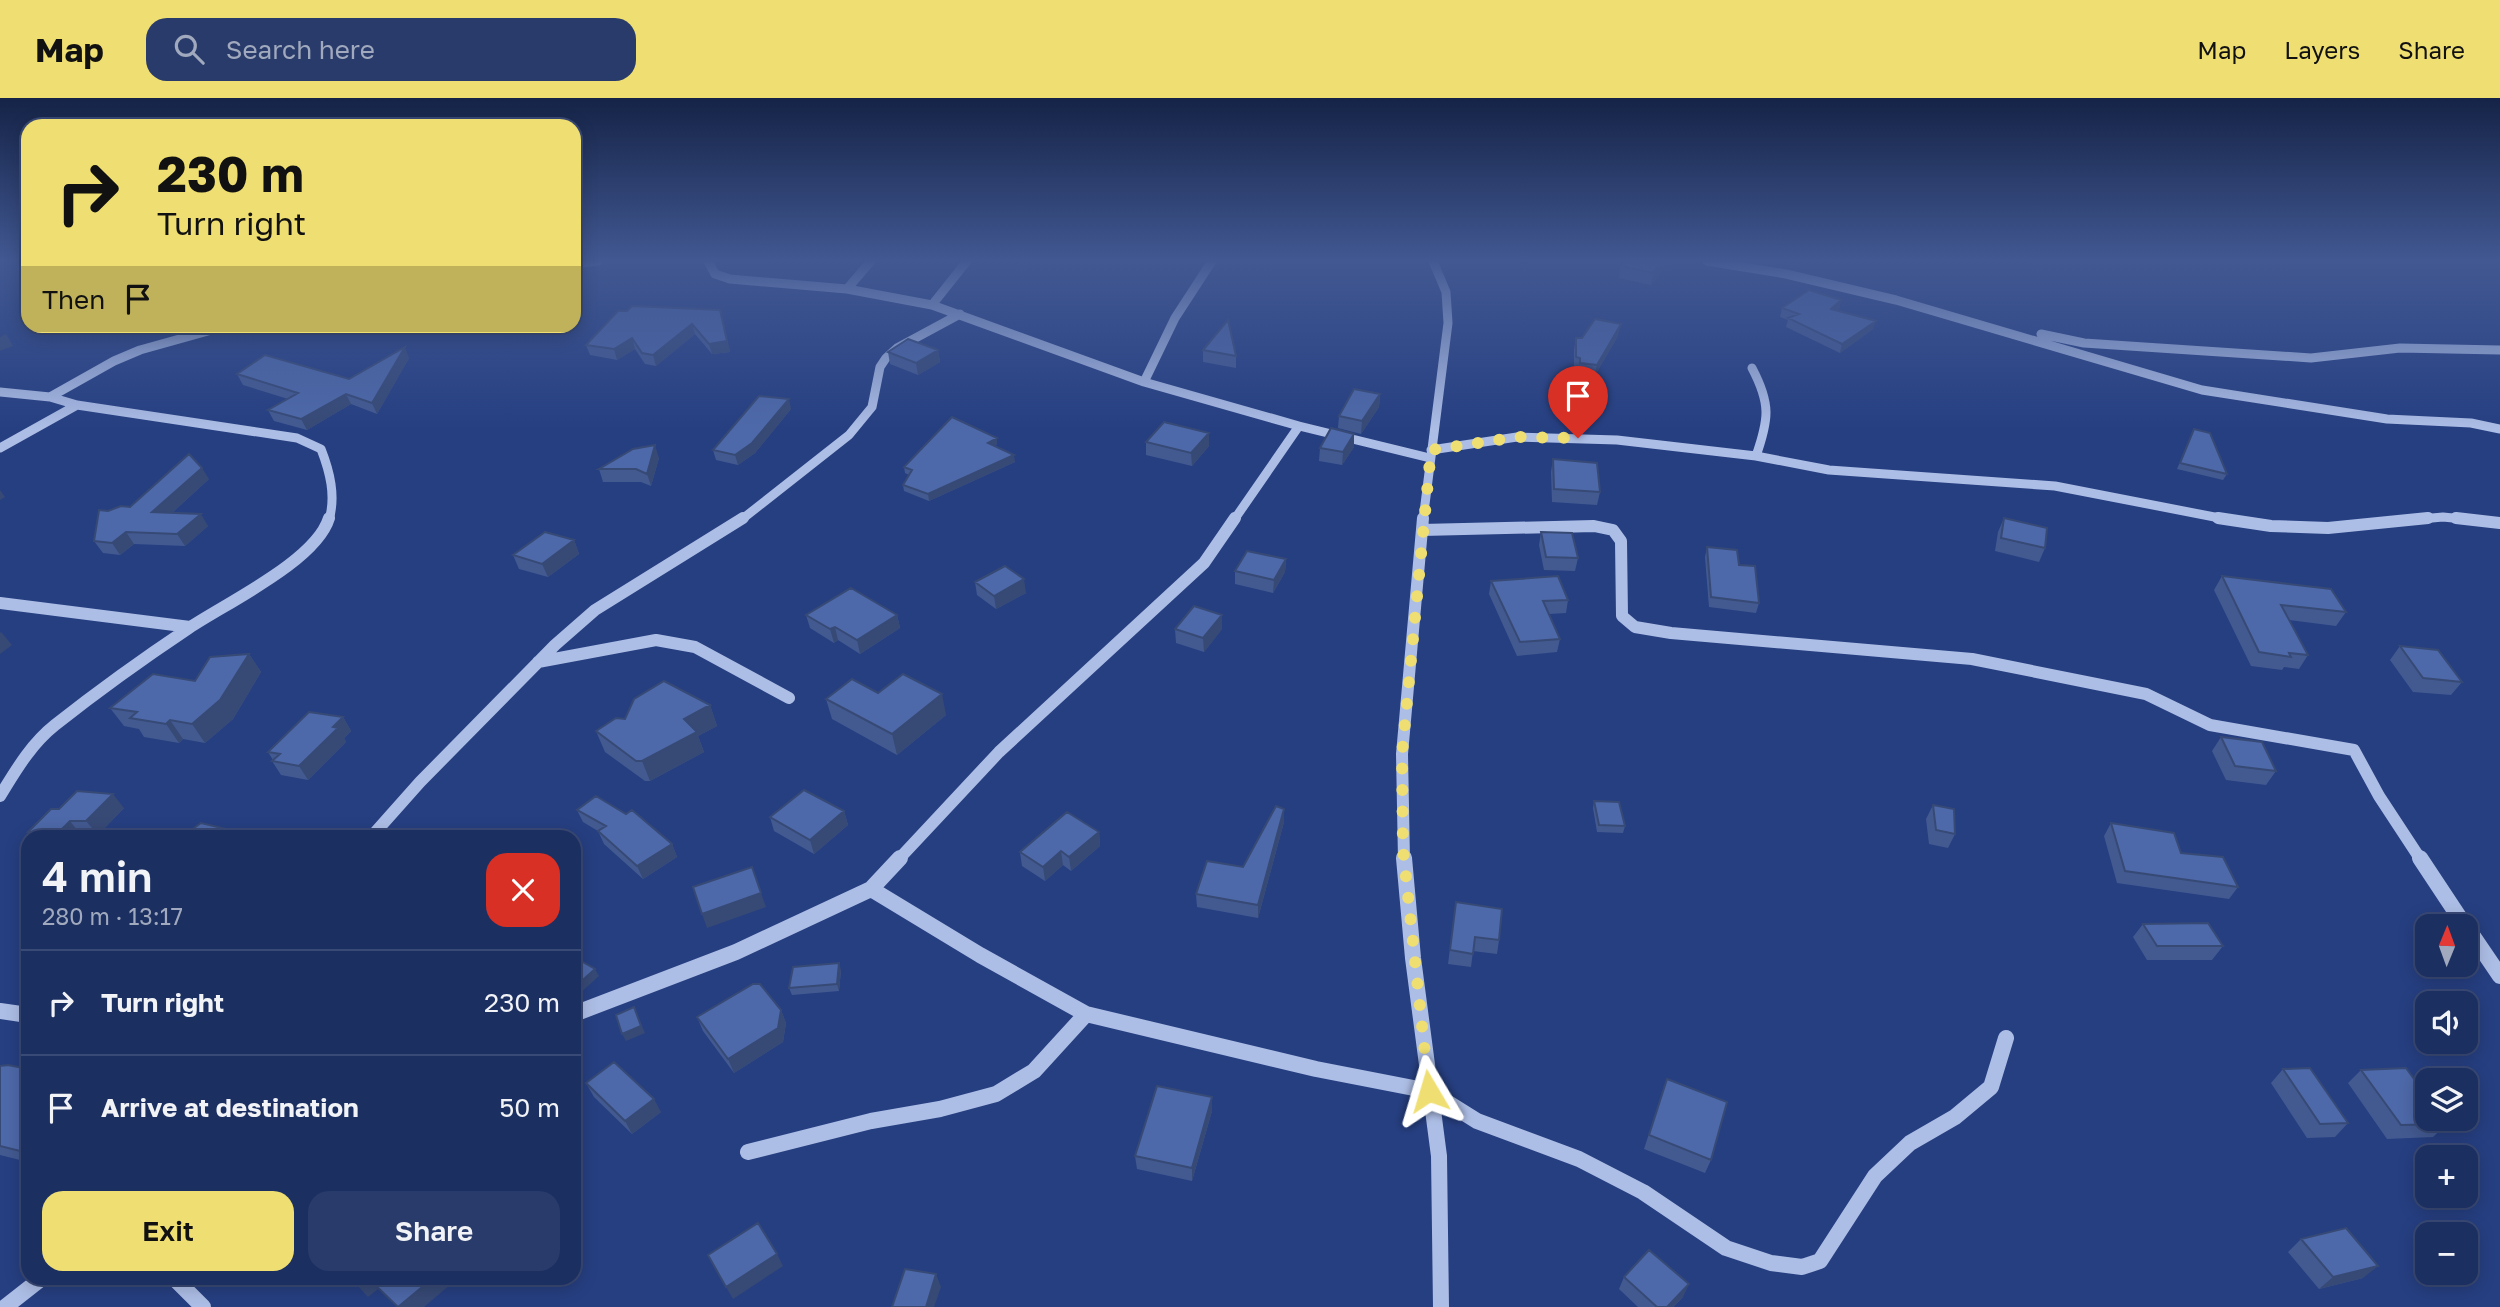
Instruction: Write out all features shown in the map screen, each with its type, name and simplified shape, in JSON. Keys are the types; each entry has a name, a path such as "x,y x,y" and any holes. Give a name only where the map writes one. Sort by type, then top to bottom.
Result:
{"street":[{"path":"377,830 420,782 538,662 595,610 735,524 849,435 872,407 880,367 886,358 897,348 954,317"},
{"path":"969,317 1144,382 1299,426 1430,454 1504,438 1617,440 1756,456 1874,474 2055,486 2208,517 2271,526 2328,528 2443,517 2500,523"},
{"path":"1144,382 1175,317"},
{"path":"1441,1307 1440,1168 1404,863 1402,754 1422,530 1446,317"},
{"path":"1959,317 2202,390 2387,419 2470,424 2500,429"},
{"path":"1960,317 2084,343 2194,351 2311,358 2400,348 2500,350"},
{"path":"50,397 114,361 140,350 201,333"},
{"path":"1752,368 1767,395 1768,419 1756,456"},
{"path":"0,392 50,397 77,405 297,438 320,449 327,465 334,504 325,532 267,582 190,627 52,726 28,751 0,796"},
{"path":"0,448 77,405"},
{"path":"581,1011 736,952 871,889 999,752 1204,564 1299,426"},
{"path":"1422,530 1594,526 1613,530 1621,541 1622,616 1635,627 1671,633 1972,659 2146,694 2210,725 2354,750 2379,796 2458,914"},
{"path":"0,603 190,627"},
{"path":"538,662 656,640 695,648 789,698"},
{"path":"871,889 980,955 1086,1014 1316,1069 1429,1091 1477,1121 1578,1159 1643,1192 1726,1248 1771,1263 1802,1267 1820,1261 1854,1212 1874,1176 1910,1143 1955,1117 1991,1087 2006,1038"},
{"path":"2478,944 2500,976"},
{"path":"0,1011 21,1014"},
{"path":"748,1152 871,1121 940,1109 996,1094 1034,1071 1086,1014"},
{"path":"5,1307 33,1285"},
{"path":"181,1285 203,1307"}],"building":[{"path":"612,317 722,317 727,341 709,344 692,324 653,355 642,353 632,338 614,349 586,345"},
{"path":"1863,317 1876,321 1842,344 1788,318"},
{"path":"1595,319 1621,324 1597,365 1580,363 1580,358 1576,357 1576,338 1582,338"},
{"path":"1228,320 1236,356 1203,350"},
{"path":"908,339 938,350 916,363 888,352"},
{"path":"405,347 372,403 346,394 301,419 268,410 298,393 237,374 265,355 349,379"},
{"path":"1354,389 1380,394 1362,421 1339,416"},
{"path":"759,396 789,399 752,443 735,455 713,450"},
{"path":"952,417 997,438 988,443 1014,455 928,494 903,485 912,470 904,467"},
{"path":"1164,422 1209,433 1191,453 1146,442"},
{"path":"1331,428 1354,434 1343,452 1320,448"},
{"path":"2194,429 2210,433 2227,474 2180,463"},
{"path":"655,445 647,474 636,469 599,469 633,449"},
{"path":"189,454 202,468 152,512 201,514 177,534 126,532 112,543 94,541 99,510 130,507"},
{"path":"1553,459 1597,463 1600,492 1554,489"},
{"path":"2004,518 2047,528 2045,548 2001,538"},
{"path":"545,532 574,540 542,564 513,555"},
{"path":"1541,532 1572,533 1578,558 1546,557"},
{"path":"1707,547 1737,550 1739,565 1755,566 1759,603 1711,597"},
{"path":"1247,551 1286,559 1274,580 1235,571"},
{"path":"1005,566 1024,579 994,596 975,582"},
{"path":"1558,576 1568,600 1543,601 1560,639 1520,642 1491,581"},
{"path":"2222,576 2331,589 2346,612 2281,605 2308,655 2289,653 2291,657 2259,652"},
{"path":"851,588 897,615 857,640 806,615"},
{"path":"1194,606 1222,615 1203,638 1175,629"},
{"path":"2400,646 2438,650 2462,682 2423,678"},
{"path":"249,654 220,700 192,724 170,720 166,724 130,718 137,712 110,708 153,674 195,681 210,657"},
{"path":"903,674 942,694 892,734 826,699 852,679 878,693"},
{"path":"664,681 710,705 684,719 697,732 642,761 636,761 596,731 616,718 625,719 634,699"},
{"path":"309,712 343,717 333,727 338,728 299,766 272,761 280,754 268,752"},
{"path":"2221,737 2262,742 2276,771 2235,766"},
{"path":"804,790 844,811 810,840 770,817"},
{"path":"77,791 113,794 86,821 70,821 61,830 30,830 51,809 59,809"},
{"path":"596,796 626,814 632,810 672,844 637,866 598,831 606,826 577,810"},
{"path":"1594,801 1619,802 1625,826 1599,825"},
{"path":"1933,805 1954,809 1955,834 1936,830"},
{"path":"1276,806 1284,809 1258,905 1196,894 1207,861 1243,867"},
{"path":"1067,812 1099,832 1069,857 1061,851 1043,867 1020,852"},
{"path":"201,823 226,829 225,830 191,830"},
{"path":"2111,823 2174,833 2181,853 2223,857 2238,887 2125,871"},
{"path":"752,867 761,893 702,914 693,887"},
{"path":"1456,902 1502,909 1499,940 1475,937 1473,954 1450,950"},
{"path":"2208,923 2223,946 2157,946 2143,924"},
{"path":"581,961 595,969 581,982"},
{"path":"839,963 837,984 789,988 793,967"},
{"path":"753,984 760,984 781,1010 778,1028 728,1059 697,1017"},
{"path":"634,1007 641,1026 622,1034 616,1015"},
{"path":"614,1062 654,1099 625,1121 586,1083"},
{"path":"0,1066 21,1068 21,1151 0,1146"},
{"path":"2310,1068 2348,1123 2320,1124 2283,1069"},
{"path":"2406,1068 2415,1080 2415,1125 2401,1125 2361,1070"},
{"path":"1667,1079 1727,1102 1711,1160 1649,1135"},
{"path":"1157,1086 1212,1097 1192,1168 1135,1156"},
{"path":"758,1223 777,1254 726,1287 708,1255"},
{"path":"2346,1228 2378,1266 2333,1277 2301,1239"},
{"path":"1649,1250 1689,1284 1667,1307 1657,1307 1624,1277"},
{"path":"905,1269 936,1274 926,1307 892,1307"},
{"path":"375,1285 425,1285 398,1307"}],"route":[{"path":"1429,1091 1403,849 1402,754 1431,450 1517,437 1578,438"}]}
